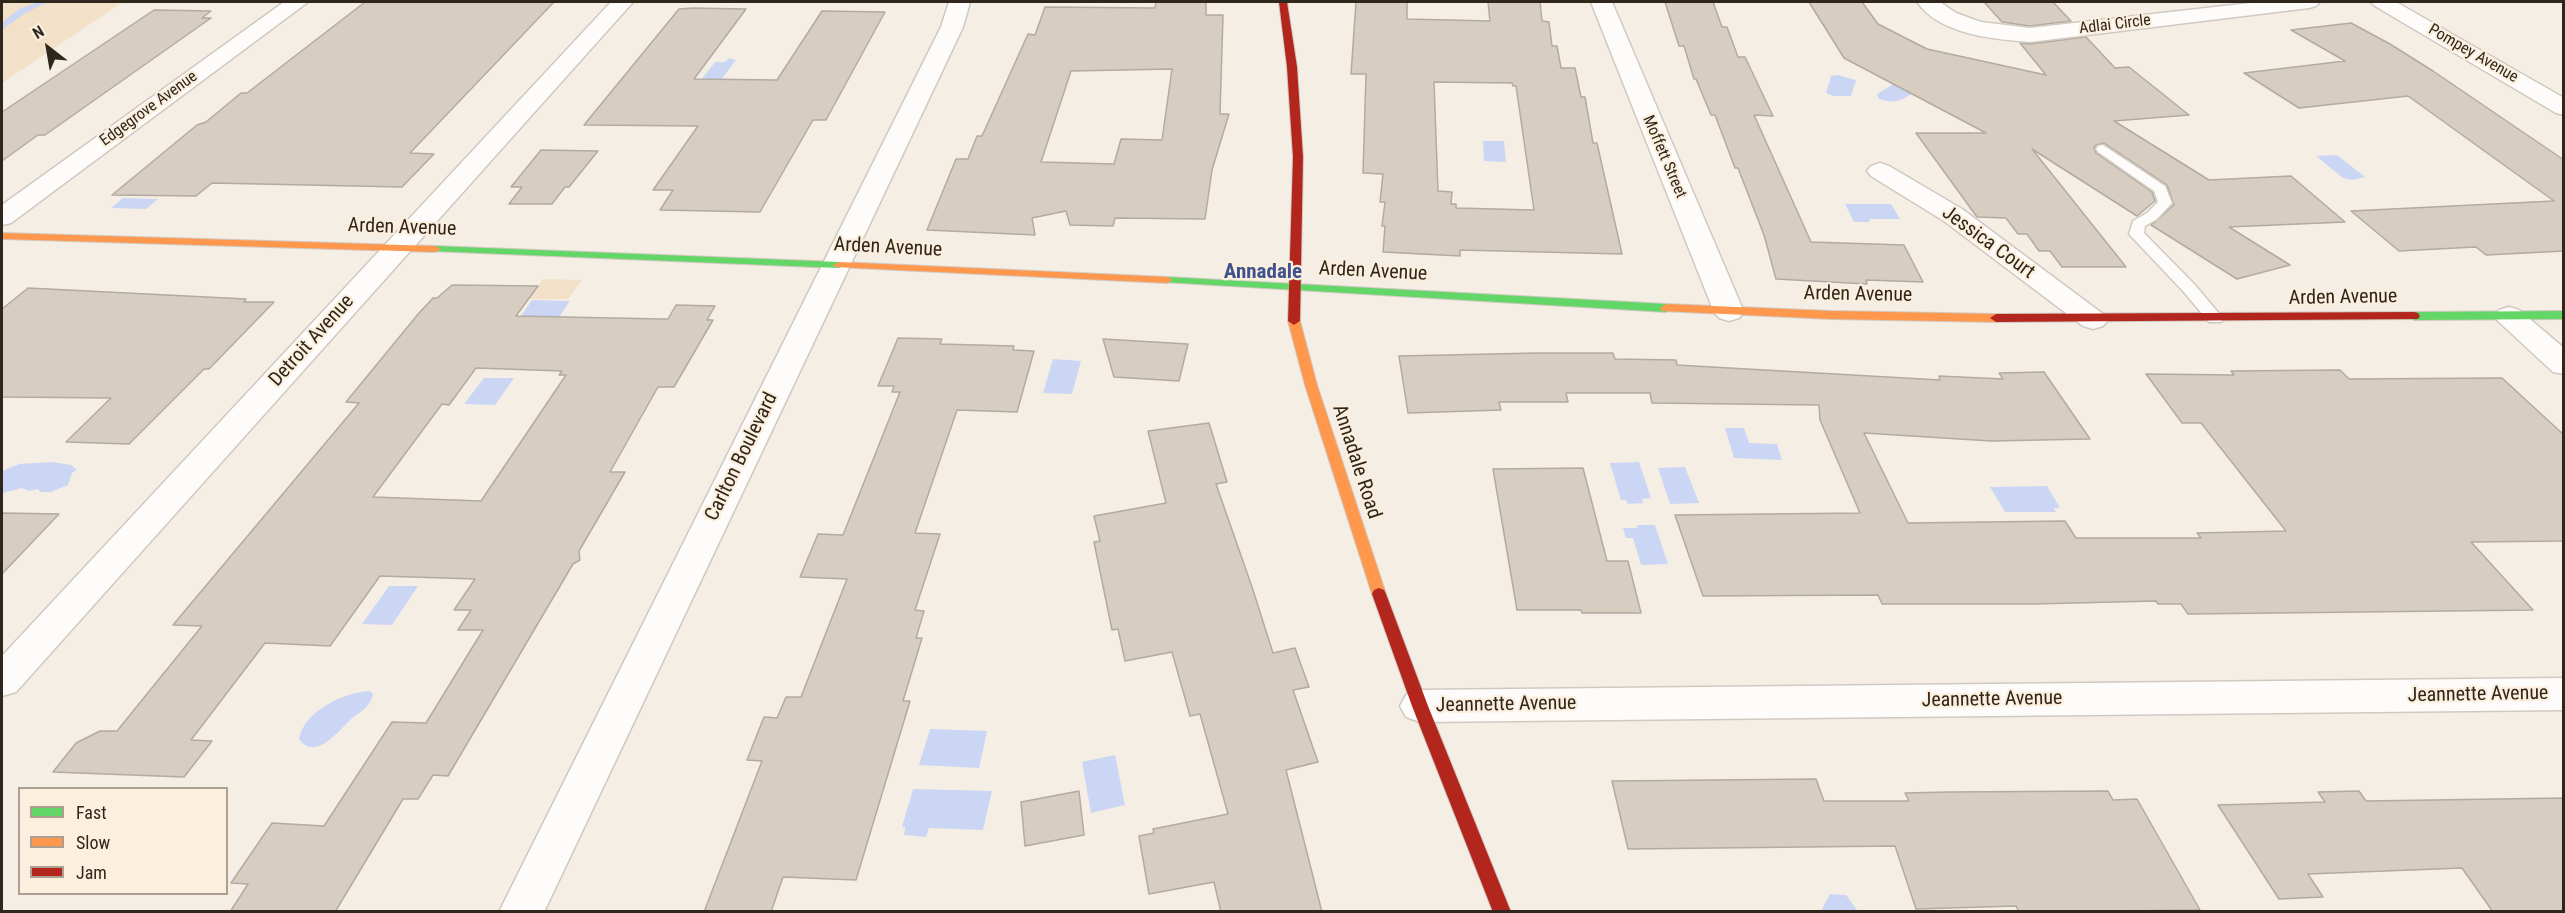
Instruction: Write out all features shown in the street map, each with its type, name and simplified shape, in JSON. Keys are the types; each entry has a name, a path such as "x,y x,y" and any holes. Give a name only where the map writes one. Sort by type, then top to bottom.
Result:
{"street":[{"name":"Edgegrove Avenue","path":"2,217 297,2"},
{"name":"Detroit Avenue","path":"2,681 622,2"},
{"name":"Carlton Boulevard","path":"520,912 952,27 959,2"},
{"name":"Annadale Road","path":"1283,2 1292,67 1298,157 1293,318 1311,385 1372,575 1420,706 1502,912"},
{"name":"Moffett Street","path":"1601,2 1729,312"},
{"name":"Adlai Circle","path":"1928,2 1945,15 1975,27 2010,34 2030,35 2309,2"},
{"name":"Pompey Avenue","path":"2382,2 2564,108"},
{"name":"Jessica Court","path":"1880,171 1953,215 2093,320"},
{"name":"Arden Avenue","path":"2,236 398,247 835,265 1293,287 1729,312 2093,320 2564,315"},
{"path":"2509,316 2564,365"},
{"name":"Jeannette Avenue","path":"1420,706 2564,694"}],"lane":[{"path":"2103,149 2160,189 2165,202 2152,216 2139,224 2136,234 2189,288 2215,319"}],"shaded area":[{"path":"2,2 129,2 120,4 2,83"},
{"path":"543,279 582,280 568,299 528,299"}],"water":[{"path":"729,58 736,60 721,80 701,80 715,62 725,62"},
{"path":"1838,75 1856,80 1851,96 1833,96 1826,93 1831,76"},
{"path":"1895,83 1913,93 1897,101 1879,99 1877,94"},
{"path":"1483,141 1504,141 1506,162 1484,161"},
{"path":"2337,155 2365,177 2353,180 2343,178 2316,156"},
{"path":"123,198 158,199 146,209 111,208"},
{"path":"1845,204 1891,204 1900,219 1870,219 1869,222 1854,222"},
{"path":"532,300 570,301 559,317 521,316"},
{"path":"1053,359 1081,361 1072,394 1043,393"},
{"path":"484,378 514,378 495,405 464,404"},
{"path":"1725,428 1744,428 1749,443 1777,444 1782,460 1734,458"},
{"path":"52,462 71,465 77,470 72,473 68,485 51,492 40,492 38,489 29,491 22,488 2,493 2,471 19,464"},
{"path":"1639,462 1651,498 1642,499 1643,503 1628,504 1626,500 1621,500 1610,463"},
{"path":"1685,467 1699,503 1670,504 1658,468"},
{"path":"2047,486 2060,508 2054,508 2056,512 2005,512 1990,487"},
{"path":"1637,525 1655,525 1668,564 1641,565 1633,538 1626,538 1623,528 1637,528"},
{"path":"389,586 418,586 392,625 362,624"},
{"path":"370,691 373,694 366,707 325,743 312,747 305,745 299,739 302,729 309,720 327,705 349,695"},
{"path":"930,729 987,731 979,768 919,765"},
{"path":"1115,755 1125,805 1091,813 1082,762"},
{"path":"913,789 992,791 983,830 929,828 926,837 904,835 905,827 902,827"},
{"path":"1830,894 1846,895 1858,911 1821,911"}],"building":[{"path":"365,2 554,2 410,153 434,154 402,187 212,183 196,196 112,195 197,125 206,122 241,93 247,93"},
{"path":"1156,2 1206,2 1206,15 1223,15 1220,114 1229,114 1212,170 1205,219 1115,218 1113,226 1070,225 1066,211 1032,218 1035,235 927,230 956,159 968,159 977,136 982,136 1028,34 1035,35 1045,7 1155,8","holes":["1172,69 1162,140 1121,139 1114,164 1041,162 1071,71"]},
{"path":"1356,2 1407,2 1407,19 1490,21 1488,2 1540,2 1542,21 1549,22 1552,46 1557,46 1561,68 1575,68 1581,97 1585,97 1593,143 1597,143 1622,254 1460,250 1460,256 1383,252 1385,226 1382,226 1385,202 1380,202 1383,174 1363,173 1366,74 1351,74","holes":["1434,82 1512,83 1516,86 1534,210 1456,208 1456,204 1451,204 1452,192 1438,191"]},
{"path":"1665,2 1713,2 1722,27 1727,27 1738,57 1745,57 1773,116 1754,115 1811,242 1904,245 1923,282 1866,280 1867,284 1776,279 1764,235 1738,168 1735,168 1715,115 1711,115 1696,79 1694,79 1684,46 1679,46"},
{"path":"1809,2 1862,2 1878,24 1927,49 2046,75 2020,43 2030,44 2086,37 2115,68 2129,67 2189,115 2114,121 2209,180 2291,176 2345,222 2229,227 2290,265 2237,279 2151,225 2174,205 2167,185 2104,143 2096,145 2094,148 2096,153 2152,192 2155,201 2137,216 2032,149 2126,267 2062,267 2050,251 2039,251 2027,234 2018,234 2006,218 1977,217 1916,133 1986,133 1844,58"},
{"path":"1984,2 2053,2 2071,21 2030,26 2002,22"},
{"path":"679,9 746,9 694,79 777,80 822,11 885,12 826,120 813,120 760,212 660,210 673,190 653,190 698,126 584,125"},
{"path":"154,10 211,11 202,18 211,18 45,135 38,135 2,161 2,112"},
{"path":"2351,23 2433,71 2564,160 2564,251 2486,255 2476,247 2399,251 2351,211 2554,201 2408,96 2299,108 2244,73 2345,61 2291,30"},
{"path":"541,150 598,151 552,204 509,204 522,187 511,187"},
{"path":"452,285 538,286 516,316 668,319 676,305 715,306 707,320 713,320 674,387 658,387 610,472 625,472 579,551 580,560 573,564 448,776 433,775 418,799 403,799 335,912 230,912 248,884 231,883 272,823 324,826 392,722 426,723 483,630 458,630 471,610 454,610 475,579 380,576 330,646 265,643 191,740 212,741 184,777 53,772 76,743 100,731 117,731 202,626 173,625 359,403 346,402 419,313 433,298 437,298","holes":["476,368 562,371 559,375 566,375 481,501 373,497 442,404 449,405"]},
{"path":"28,288 274,302 209,369 204,369 129,444 66,442 111,398 2,397 2,309"},
{"path":"898,338 942,339 940,344 1014,346 1013,350 1034,351 1017,412 957,410 915,533 940,534 915,610 924,611 916,638 922,638 903,701 910,701 856,880 783,877 771,912 704,912 762,761 747,760 764,717 777,718 786,697 801,697 847,579 800,577 818,534 843,535 900,392 892,392 894,386 878,386"},
{"path":"1103,339 1188,344 1179,381 1114,377"},
{"path":"1613,353 1615,359 1676,360 1677,365 1940,380 1939,376 2003,379 1999,373 2044,372 2090,439 1991,441 1864,433 1908,523 2065,521 2076,538 2201,538 2197,533 2286,531 2201,423 2182,423 2146,374 2234,375 2231,371 2340,370 2349,379 2502,378 2564,435 2564,541 2471,542 2533,610 2188,614 2181,604 2158,604 2156,601 1882,604 1878,595 1703,596 1675,515 1860,513 1820,420 1819,405 1652,403 1650,393 1566,393 1568,402 1499,402 1501,410 1408,413 1399,356"},
{"path":"1209,423 1227,482 1216,484 1273,653 1295,648 1309,687 1293,690 1318,762 1286,770 1322,912 1221,912 1214,882 1149,894 1139,836 1154,833 1153,829 1228,814 1200,714 1190,716 1172,652 1125,661 1118,629 1112,630 1094,542 1100,541 1094,516 1166,503 1148,431"},
{"path":"1583,468 1607,561 1628,561 1641,613 1517,610 1493,469"},
{"path":"2,513 59,514 2,574"},
{"path":"1816,779 1824,801 1909,801 1905,793 1947,792 2108,791 2113,800 2137,799 2200,910 2019,912 2016,906 1916,909 1895,846 1628,849 1612,781"},
{"path":"1079,791 1084,835 1025,846 1021,802"},
{"path":"2359,791 2366,801 2564,798 2564,912 2493,912 2462,868 2308,874 2323,897 2279,899 2218,805 2325,802 2318,792"}],"waterway":[{"path":"2,27 22,11 44,2"}],"traffic: fast":[{"path":"435,249 839,265"},
{"path":"1167,280 1666,308"},
{"path":"2414,316 2564,315"}],"traffic: slow":[{"path":"2,236 435,249"},
{"path":"839,265 1167,280"},
{"path":"1666,308 1831,315 1996,318"},
{"path":"1294,321 1311,385 1379,594"}],"traffic: jam":[{"path":"1283,2 1292,67 1298,157 1294,321"},
{"path":"1996,318 2414,316"},
{"path":"1379,594 1420,706 1502,912"}],"district":[{"name":"Annadale","path":"1263,273"}]}
